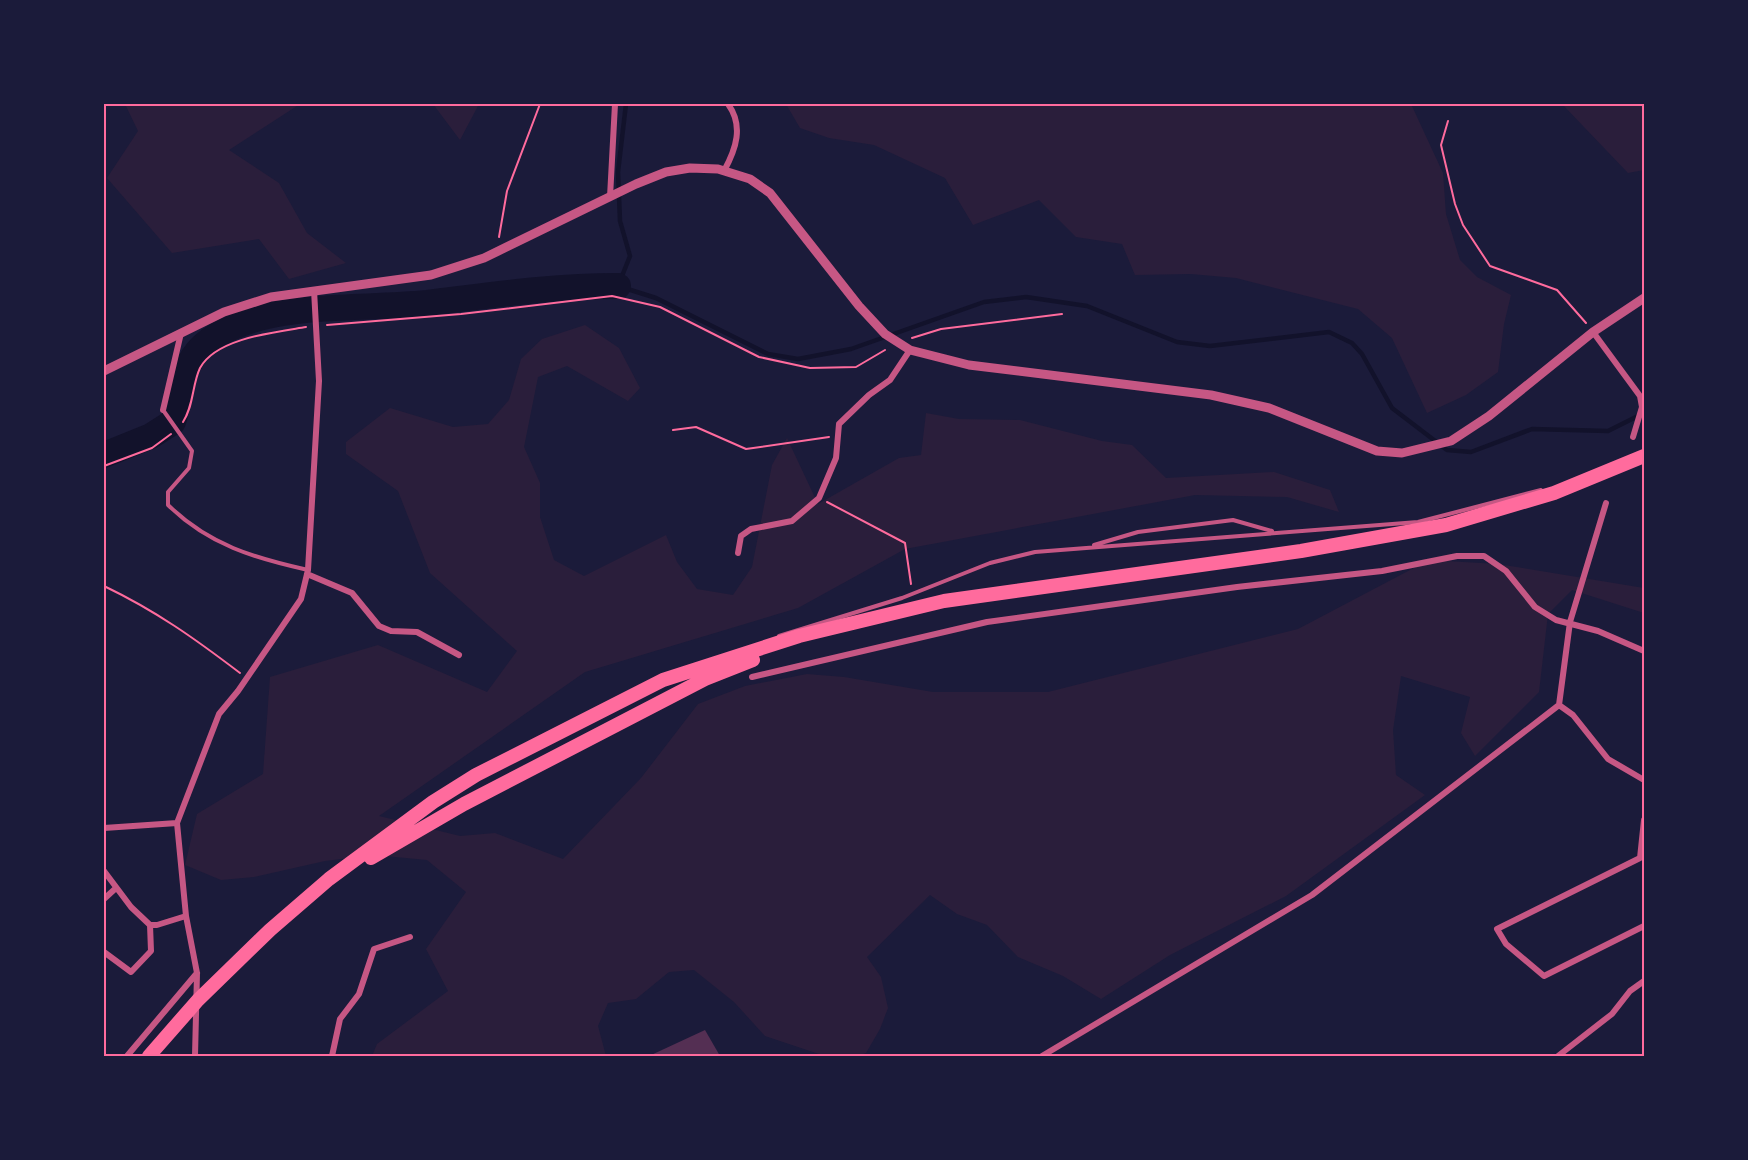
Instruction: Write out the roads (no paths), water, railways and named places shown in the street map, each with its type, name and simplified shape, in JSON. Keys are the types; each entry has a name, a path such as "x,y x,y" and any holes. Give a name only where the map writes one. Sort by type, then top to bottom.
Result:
{"highway":[{"path":"149,1056 198,1000 339,872 433,802 476,775 643,689 683,672 852,622 944,601 1301,551 1419,531 1517,505 1644,456"},
{"path":"160,1056 274,933 381,851 427,824 705,679 742,663 853,630 944,609 1302,559 1449,532 1520,513 1644,465"}],"street":[{"path":"610,197 615,104"},
{"path":"724,171 738,139 736,120 728,104"},
{"path":"104,371 224,312 271,297 431,275 497,252 666,171 690,168 724,171 750,178 770,193 859,306 885,334 910,350 969,365 1211,395 1269,408 1377,452 1402,453 1451,441 1489,416 1593,332 1644,298"},
{"path":"195,1056 197,973 186,916 177,823 219,714 247,678 301,599 307,572 319,381 314,290"},
{"path":"1593,332 1640,396 1642,407 1634,437"},
{"path":"163,410 181,333"},
{"path":"738,553 741,536 751,529 792,521 819,498 836,458 839,424 869,395 890,380 910,350"},
{"path":"1042,1056 1312,895 1559,705 1570,622 1606,503"},
{"path":"752,677 987,622 1237,587 1382,571 1457,556 1484,556 1506,571 1535,607 1556,620 1598,631 1644,651"},
{"path":"307,572 352,593 379,626 391,631 417,632 459,655"},
{"path":"1559,705 1574,715 1608,759 1644,780"},
{"path":"1644,820 1640,858 1497,930 1506,944 1544,976 1644,926"},
{"path":"104,828 177,823"},
{"path":"104,871 116,888 150,925 151,951 131,972 104,952"},
{"path":"104,899 116,888"},
{"path":"150,925 186,916"},
{"path":"332,1056 340,1020 359,994 374,949 410,937"},
{"path":"127,1056 197,973"},
{"path":"1558,1056 1612,1014 1630,991 1644,981"}],"lane":[{"path":"163,410 192,450 189,468 168,492 168,505 182,519 234,551 307,572"},
{"path":"749,652 782,634 902,598 990,563 1048,550 1158,544 1278,532 1418,522 1609,471"},
{"path":"1088,547 1138,532 1233,520 1278,532"}],"waterway":[{"path":"626,104 618,172 620,221 630,256 618,286 656,298 768,354 798,359 851,349 984,302 1026,297 1087,306 1177,342 1210,346 1329,332 1352,343 1362,354 1392,408 1447,450 1471,452 1532,429 1608,431 1644,413"},
{"path":"104,455 151,436 173,422 184,377 196,353 220,333 252,320 291,312 330,308 408,305 546,289 618,286"}]}
